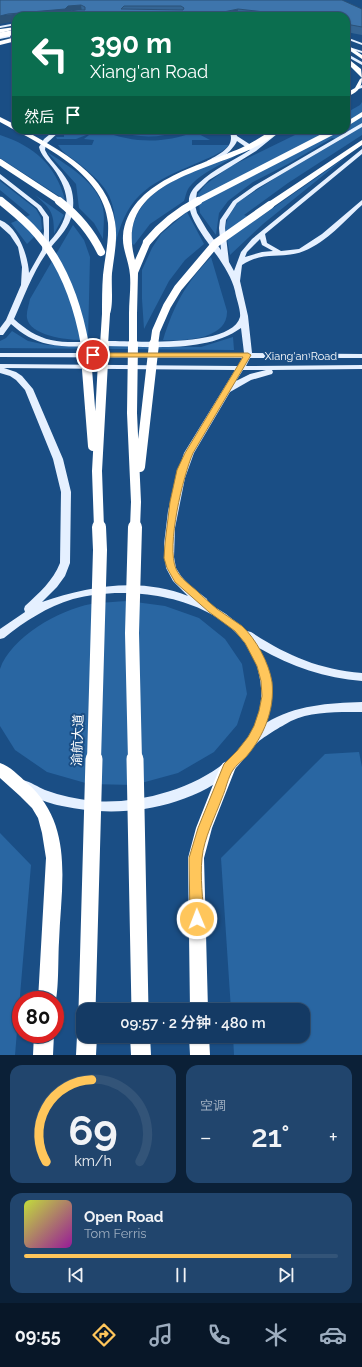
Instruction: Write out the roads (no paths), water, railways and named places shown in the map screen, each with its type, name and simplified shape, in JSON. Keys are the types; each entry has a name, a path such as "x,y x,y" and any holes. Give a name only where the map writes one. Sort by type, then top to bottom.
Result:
{"highway":[{"path":"0,27 12,25"},
{"path":"0,31 12,29"},
{"path":"0,36 12,33"},
{"path":"0,43 12,40"},
{"path":"350,49 362,57"},
{"path":"350,62 359,70 362,76"},
{"path":"350,93 359,88 362,80"},
{"path":"350,122 362,114"},
{"path":"0,120 12,126"},
{"path":"26,134 83,171 98,186 109,206 112,223 112,244 108,272 97,471"},
{"path":"140,1003 132,633 136,502 132,413 134,273 128,255 128,231 139,205 146,197 163,184 209,162 252,148 272,134"},
{"path":"134,273 147,242 157,230 186,207 328,134"},
{"path":"136,502 156,331 167,306 178,288 216,244 362,142"},
{"path":"0,162 59,201 82,221 96,240 108,272"},
{"path":"0,200 42,239 71,292 78,311 85,346 89,419 97,471"},
{"name":"渝航大道","path":"87,1003 100,550 97,471"},
{"path":"199,1003 196,858 204,828 228,767"},
{"path":"0,769 37,803 46,818 51,836 54,858 48,991"},
{"path":"43,1055 44,1043"},
{"path":"86,1055 87,1043"},
{"path":"140,1043 141,1055"},
{"path":"199,1043 200,1055"}],"main road":[{"path":"0,36 9,36"},
{"path":"350,40 362,44"},
{"path":"350,48 362,52"},
{"path":"350,56 362,64"},
{"path":"354,58 362,67"},
{"path":"350,132 362,125"},
{"path":"0,333 10,320 25,285 45,250 58,238 68,220 71,201 65,178 44,153 42,147 43,144 54,134"},
{"path":"234,134 236,137 252,148 206,179 192,197 191,203 194,214 226,262 236,281 244,316 248,355 189,453 182,470 174,502 169,543 170,563 178,580 212,610 270,650 290,661 318,670 362,677"},
{"path":"226,262 222,228 223,220 235,202 256,187 347,134"},
{"path":"209,162 230,148 236,137"},
{"path":"236,281 239,264 244,252 254,240 362,151"},
{"path":"0,176 34,202 46,217 48,231 45,250"},
{"path":"239,264 252,255 300,250 309,245 362,202"},
{"path":"0,222 12,234 20,247 25,267 25,285"},
{"path":"262,234 264,244 280,252"},
{"path":"10,320 35,338 56,343 186,344 212,339 232,331 239,326 244,316"},
{"name":"Xiang'an Road","path":"0,355 362,356"},
{"name":"Xiang'an Road","path":"0,366 240,368 362,367"},
{"path":"223,397 238,382 252,376 275,371 310,367"},
{"path":"0,370 19,378 29,389 58,459 62,475 66,508 66,563 61,574 45,594 4,631"},
{"path":"4,631 35,610 50,603 82,593 104,590 131,588 164,592 192,600 212,610"},
{"path":"0,769 25,786 43,795 70,803 98,806 127,806 156,802 189,791 207,782 228,767 242,754 260,726 265,711 267,696 263,666 249,640 238,629"},
{"path":"252,740 277,723 295,715 318,709 362,707"}]}
